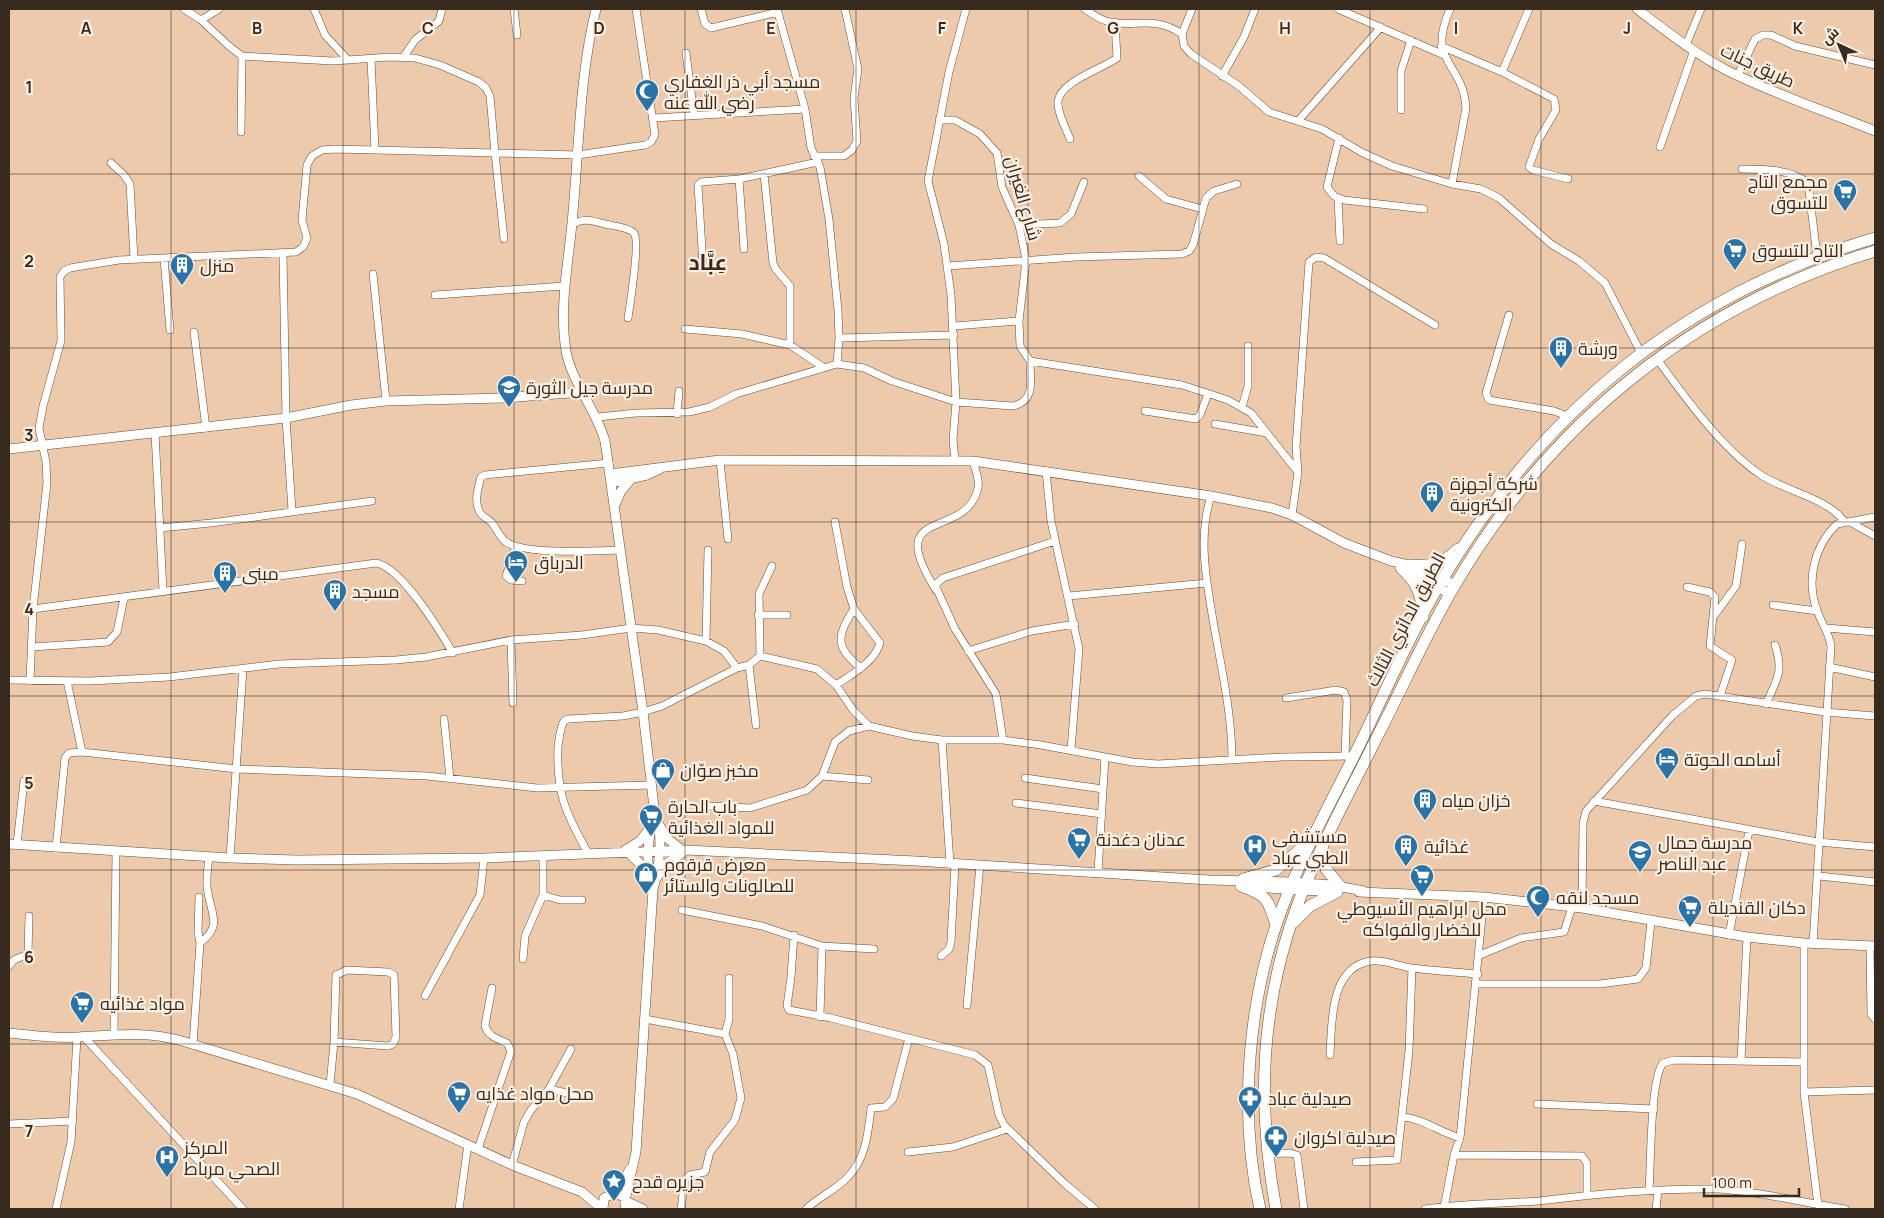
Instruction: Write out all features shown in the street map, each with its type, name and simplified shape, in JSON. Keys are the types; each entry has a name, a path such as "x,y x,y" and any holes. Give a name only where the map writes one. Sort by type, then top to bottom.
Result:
{"main road":[{"name":"الطريق الدائري الثالث","path":"1259,1207 1248,1108 1249,1058 1259,998 1276,925 1310,840 1350,756 1440,583 1523,464 1567,416 1641,352 1714,304 1753,284 1817,256 1875,238"},
{"name":"الطريق الدائري الثالث","path":"1276,1209 1267,1154 1264,1107 1265,1046 1279,964 1290,927 1322,848 1453,590 1509,504 1548,457 1608,397 1656,358 1759,296 1818,270 1875,252"},
{"path":"1405,567 1432,566 1444,561 1469,539"},
{"path":"1405,567 1420,591 1423,618"},
{"path":"1242,883 1276,870 1310,840"},
{"path":"1290,927 1310,906 1339,889 1326,869 1322,848"},
{"path":"1242,883 1266,898 1276,925"}],"street":[{"path":"184,9 201,20 242,56 348,60 415,58 440,65 486,88 490,96 504,239"},
{"path":"201,20 218,9"},
{"path":"314,9 325,35 348,60"},
{"path":"403,58 415,40 439,21 442,9"},
{"path":"514,9 517,35"},
{"path":"596,9 586,68 572,225 564,286 563,314 566,354 583,392 598,417 609,461 614,508 644,712 655,821 636,1152 626,1204"},
{"path":"30,681 34,609 47,483 40,434 40,416 61,341 61,274 70,268 134,259 296,252 303,247 307,238 302,220 307,165 312,156 322,150 578,155 645,145 651,142 655,135 654,118 636,9"},
{"path":"702,9 705,24 711,28 777,10 805,109 809,141 816,159 829,219 839,338 837,364"},
{"path":"703,265 698,184 701,182 739,179 764,174 816,159 844,156 852,150 857,141 854,98 858,69 846,9"},
{"path":"955,461 954,326 948,266 938,212 928,181 939,120 966,9"},
{"path":"1085,9 1106,21 1162,24 1182,34"},
{"path":"1192,9 1182,34 1184,46 1222,76 1239,86 1269,112 1298,121 1339,138 1374,159 1452,184 1481,189 1499,198 1551,244 1595,274 1609,290 1641,352"},
{"path":"1222,76 1244,37 1255,9"},
{"path":"1338,9 1351,12 1444,55"},
{"path":"1450,9 1442,29 1441,46 1461,85 1465,96 1466,108 1464,130 1452,184"},
{"path":"1502,72 1529,9"},
{"name":"طريق جنات","path":"1638,9 1690,48 1738,75 1774,92 1874,129"},
{"path":"1660,148 1701,9"},
{"path":"1070,139 1058,102 1061,94 1080,77 1107,65 1117,58 1115,22"},
{"path":"1298,121 1381,27"},
{"path":"1738,75 1755,39 1763,35 1771,35 1795,46 1875,65"},
{"path":"1401,110 1401,71 1411,40"},
{"path":"1441,46 1502,72 1556,102 1555,114 1539,139 1530,166 1534,170 1568,179"},
{"path":"686,53 694,115"},
{"path":"241,132 242,56"},
{"path":"371,58 375,150"},
{"path":"654,118 805,109"},
{"name":"شارع الغيران","path":"939,120 955,120 980,134 996,153 1002,186 1019,225 1026,260 1019,321 1020,346 1030,361"},
{"path":"1339,138 1328,187 1330,193 1338,198 1424,209"},
{"path":"110,163 124,175 130,184 134,259"},
{"path":"1742,169 1780,171 1799,176 1808,183 1817,256"},
{"path":"764,174 773,263 790,286 790,345"},
{"path":"1139,176 1166,199 1202,210"},
{"path":"739,179 744,249"},
{"path":"1019,225 1060,223 1071,214 1084,182"},
{"path":"948,266 1026,260 1182,254 1189,251 1194,245 1206,198 1214,191 1237,184"},
{"path":"1338,198 1340,241"},
{"path":"572,225 585,219 625,228 634,233 636,249 628,318"},
{"path":"282,254 286,418 292,511"},
{"path":"164,258 170,330"},
{"path":"1292,515 1298,472 1296,447 1309,262 1316,258 1324,258 1435,325"},
{"path":"373,274 386,401"},
{"path":"435,295 564,286"},
{"path":"1509,315 1486,393 1487,397 1489,400 1554,411 1567,416"},
{"path":"954,326 1019,321"},
{"path":"685,328 742,334 790,345 822,367"},
{"path":"194,332 206,428"},
{"path":"839,338 954,335"},
{"path":"1242,407 1248,386 1248,346"},
{"path":"1656,358 1715,432 1750,466 1771,480 1832,509 1847,522 1875,536"},
{"path":"598,417 636,413 677,414 710,407 736,394 837,364 864,368 899,384 956,402 1013,406 1022,404 1029,395 1030,361 1182,385 1242,407 1268,433 1298,472"},
{"path":"677,414 679,391"},
{"path":"9,449 286,418 351,405 386,401 502,398 583,392"},
{"path":"1145,411 1196,419 1200,415 1208,394"},
{"path":"1215,424 1268,433"},
{"path":"155,432 163,591"},
{"path":"611,478 720,460 973,461 1212,496 1272,508 1292,515 1344,543 1405,567 1453,590"},
{"path":"720,460 728,539"},
{"path":"620,550 568,552 516,546 505,542 477,506 481,477 609,461 630,475"},
{"path":"973,461 979,486 973,499 964,510 954,517 930,526 921,534 917,548 920,566 936,591 968,651 996,694 1003,740"},
{"path":"1046,471 1055,541 1075,624 1079,649 1071,750"},
{"path":"614,508 630,475"},
{"path":"1212,496 1204,521 1207,583 1231,723 1232,760"},
{"path":"160,528 372,501"},
{"path":"1818,1205 1804,1092 1803,1062 1809,944 1819,876 1818,842 1825,712 1831,646 1826,628 1817,611 1811,587 1812,571 1830,531 1847,522 1875,517"},
{"path":"835,522 847,587 854,609 880,643 877,652 862,668 836,685"},
{"path":"936,591 935,585 943,578 1055,541"},
{"path":"1713,618 1736,586 1742,544"},
{"path":"516,546 506,576 511,580 522,581"},
{"path":"706,641 708,550"},
{"path":"34,609 353,565 380,564 387,568 427,611 453,652"},
{"path":"760,656 759,594 772,566"},
{"path":"1068,596 1207,583"},
{"path":"1687,586 1710,592 1716,597 1710,646 1732,660 1720,696"},
{"path":"32,647 108,642 117,632 124,598"},
{"path":"1773,605 1817,611"},
{"path":"854,609 845,622 841,635 846,656 862,668"},
{"path":"758,615 787,615"},
{"path":"968,651 1026,632 1075,624"},
{"path":"9,680 67,682 169,677 279,664 396,660 453,652 511,640 582,635 631,628 658,630 706,641 724,651 738,668"},
{"path":"1826,628 1875,632"},
{"path":"511,640 513,703"},
{"path":"1766,704 1778,678 1780,662 1775,645"},
{"path":"588,853 567,812 559,787 559,742 564,721 568,719 623,716 644,712 669,703 738,668 749,665 760,656"},
{"path":"760,656 816,669 836,685 853,710 869,726"},
{"path":"749,665 756,724"},
{"path":"1829,667 1875,677"},
{"path":"230,858 243,669"},
{"path":"67,682 82,752"},
{"path":"712,806 750,808 807,790 822,776 835,742 848,731 869,726 912,736 942,740 1003,740 1158,764 1350,756 1347,700 1344,692 1336,690 1286,698"},
{"path":"1480,955 1521,938 1559,935 1564,932 1577,908 1584,815 1594,801 1686,703 1696,696 1705,694 1825,712 1875,716"},
{"path":"444,719 450,778"},
{"path":"941,956 949,949 951,942 952,864 942,740"},
{"path":"56,848 65,758 69,753 82,752 237,769 450,778 537,788 652,784"},
{"path":"1098,872 1105,757"},
{"path":"822,776 868,780"},
{"path":"1025,778 1103,789"},
{"path":"24,781 13,844 209,857 296,860 484,858 684,850 980,865 1364,891 1484,897 1577,908 1730,935 1809,944 1873,946 1871,1014 1875,1019"},
{"path":"1594,801 1749,831 1818,842 1875,847"},
{"path":"1016,803 1102,814"},
{"path":"655,821 666,837 684,850"},
{"path":"625,851 640,841 655,821"},
{"path":"1730,935 1749,831"},
{"path":"652,878 684,850"},
{"path":"114,1034 116,851"},
{"path":"625,851 652,878"},
{"path":"524,959 525,936 543,895 543,855"},
{"path":"200,943 209,934 214,921 207,892 209,857"},
{"path":"425,996 480,895 484,858"},
{"path":"967,1005 980,865"},
{"path":"1819,876 1875,882"},
{"path":"543,895 560,900 582,900"},
{"path":"193,1045 200,943 198,932 199,896"},
{"path":"1444,1208 1454,1155 1460,1138 1480,955 1484,897"},
{"path":"682,910 747,922 794,935 822,946 874,949"},
{"path":"9,966 14,960 28,954 29,916"},
{"path":"1476,984 1600,984 1638,979 1646,968 1651,922"},
{"path":"794,935 787,1006 794,1012 909,1038 975,1055 983,1060 988,1065 999,1116 1007,1129 1095,1209"},
{"path":"1741,1060 1747,937"},
{"path":"820,1017 822,946"},
{"path":"1330,1054 1332,1006 1337,992 1349,974 1364,962 1373,960 1412,968 1478,974"},
{"path":"1356,1162 1397,1160 1409,1051 1412,968"},
{"path":"330,1085 334,1042 336,975 347,970 394,974 396,1037 393,1044 388,1046 334,1042"},
{"path":"681,1209 685,1179 690,1174 702,1173 706,1170 710,1152 734,1120 741,1098 733,1054 725,1034 729,1020 729,978"},
{"path":"478,1149 511,1051 507,1043 486,1030 485,1025 492,988"},
{"path":"645,1019 725,1034"},
{"path":"9,1033 81,1037 114,1034 152,1034 193,1045 330,1085 384,1106 512,1165 586,1194 620,1194 626,1204 644,1209"},
{"path":"56,1209 71,1142 81,1037"},
{"path":"81,1037 243,1209"},
{"path":"806,1209 846,1179 859,1163 867,1140 871,1108 885,1107 894,1099 909,1038"},
{"path":"512,1165 524,1122 531,1110 549,1089 571,1049"},
{"path":"1649,1190 1658,1071 1663,1063 1674,1060 1803,1062"},
{"path":"549,1089 588,1098"},
{"path":"1804,1092 1875,1090"},
{"path":"1537,1104 1654,1109"},
{"path":"1403,1117 1418,1119 1437,1130 1460,1138"},
{"path":"9,1124 73,1121"},
{"path":"908,1152 953,1147 1007,1129"},
{"path":"459,1209 468,1144"},
{"path":"602,1209 602,1204 609,1195 623,1182 636,1152"},
{"path":"1267,1154 1290,1153 1297,1156 1304,1209"},
{"path":"1454,1155 1582,1156 1587,1163 1587,1194"},
{"path":"1425,1209 1540,1200 1587,1194 1649,1190 1718,1189 1845,1209"},
{"path":"1656,1209 1658,1190"},
{"path":"586,1194 602,1209"},
{"path":"1540,1200 1540,1209"}],"place":[{"name":"مسجد أبي ذر الغفاري رضي الله عنه","path":"647,112"},
{"name":"مجمع التاج للتسوق","path":"1845,212"},
{"name":"التاج للتسوق","path":"1735,271"},
{"name":"منزل","path":"182,286"},
{"name":"ورشة","path":"1561,369"},
{"name":"مدرسة جيل الثورة","path":"509,408"},
{"name":"شركة أجهزة الكترونية","path":"1432,514"},
{"name":"الدرباق","path":"516,583"},
{"name":"مبنى","path":"225,594"},
{"name":"مسجد","path":"335,612"},
{"name":"أسامه الحوتة","path":"1667,780"},
{"name":"مخبز صوّان","path":"663,791"},
{"name":"خزان مياه","path":"1425,821"},
{"name":"باب الحارة للمواد الغذائية","path":"651,837"},
{"name":"عدنان دغدنة","path":"1079,860"},
{"name":"مستشفى الطبي عباد","path":"1255,867"},
{"name":"غذائية","path":"1406,867"},
{"name":"مدرسة جمال عبد الناصر","path":"1640,873"},
{"name":"معرض قرقوم للصالونات والستائر","path":"646,895"},
{"name":"محل ابراهيم الأسيوطي للخضار والفواكه","path":"1422,897"},
{"name":"مسجد لنقه","path":"1538,918"},
{"name":"دكان القنديلة","path":"1690,928"},
{"name":"مواد غذائيه","path":"82,1024"},
{"name":"محل مواد غذايه","path":"459,1114"},
{"name":"صيدلية عباد","path":"1250,1119"},
{"name":"صيدلية اكروان","path":"1276,1158"},
{"name":"المركز الصحي مرباط","path":"167,1178"},
{"name":"جزيره قدح","path":"614,1202"}],"district":[{"name":"عِبَّاد","path":"708,262"}]}
